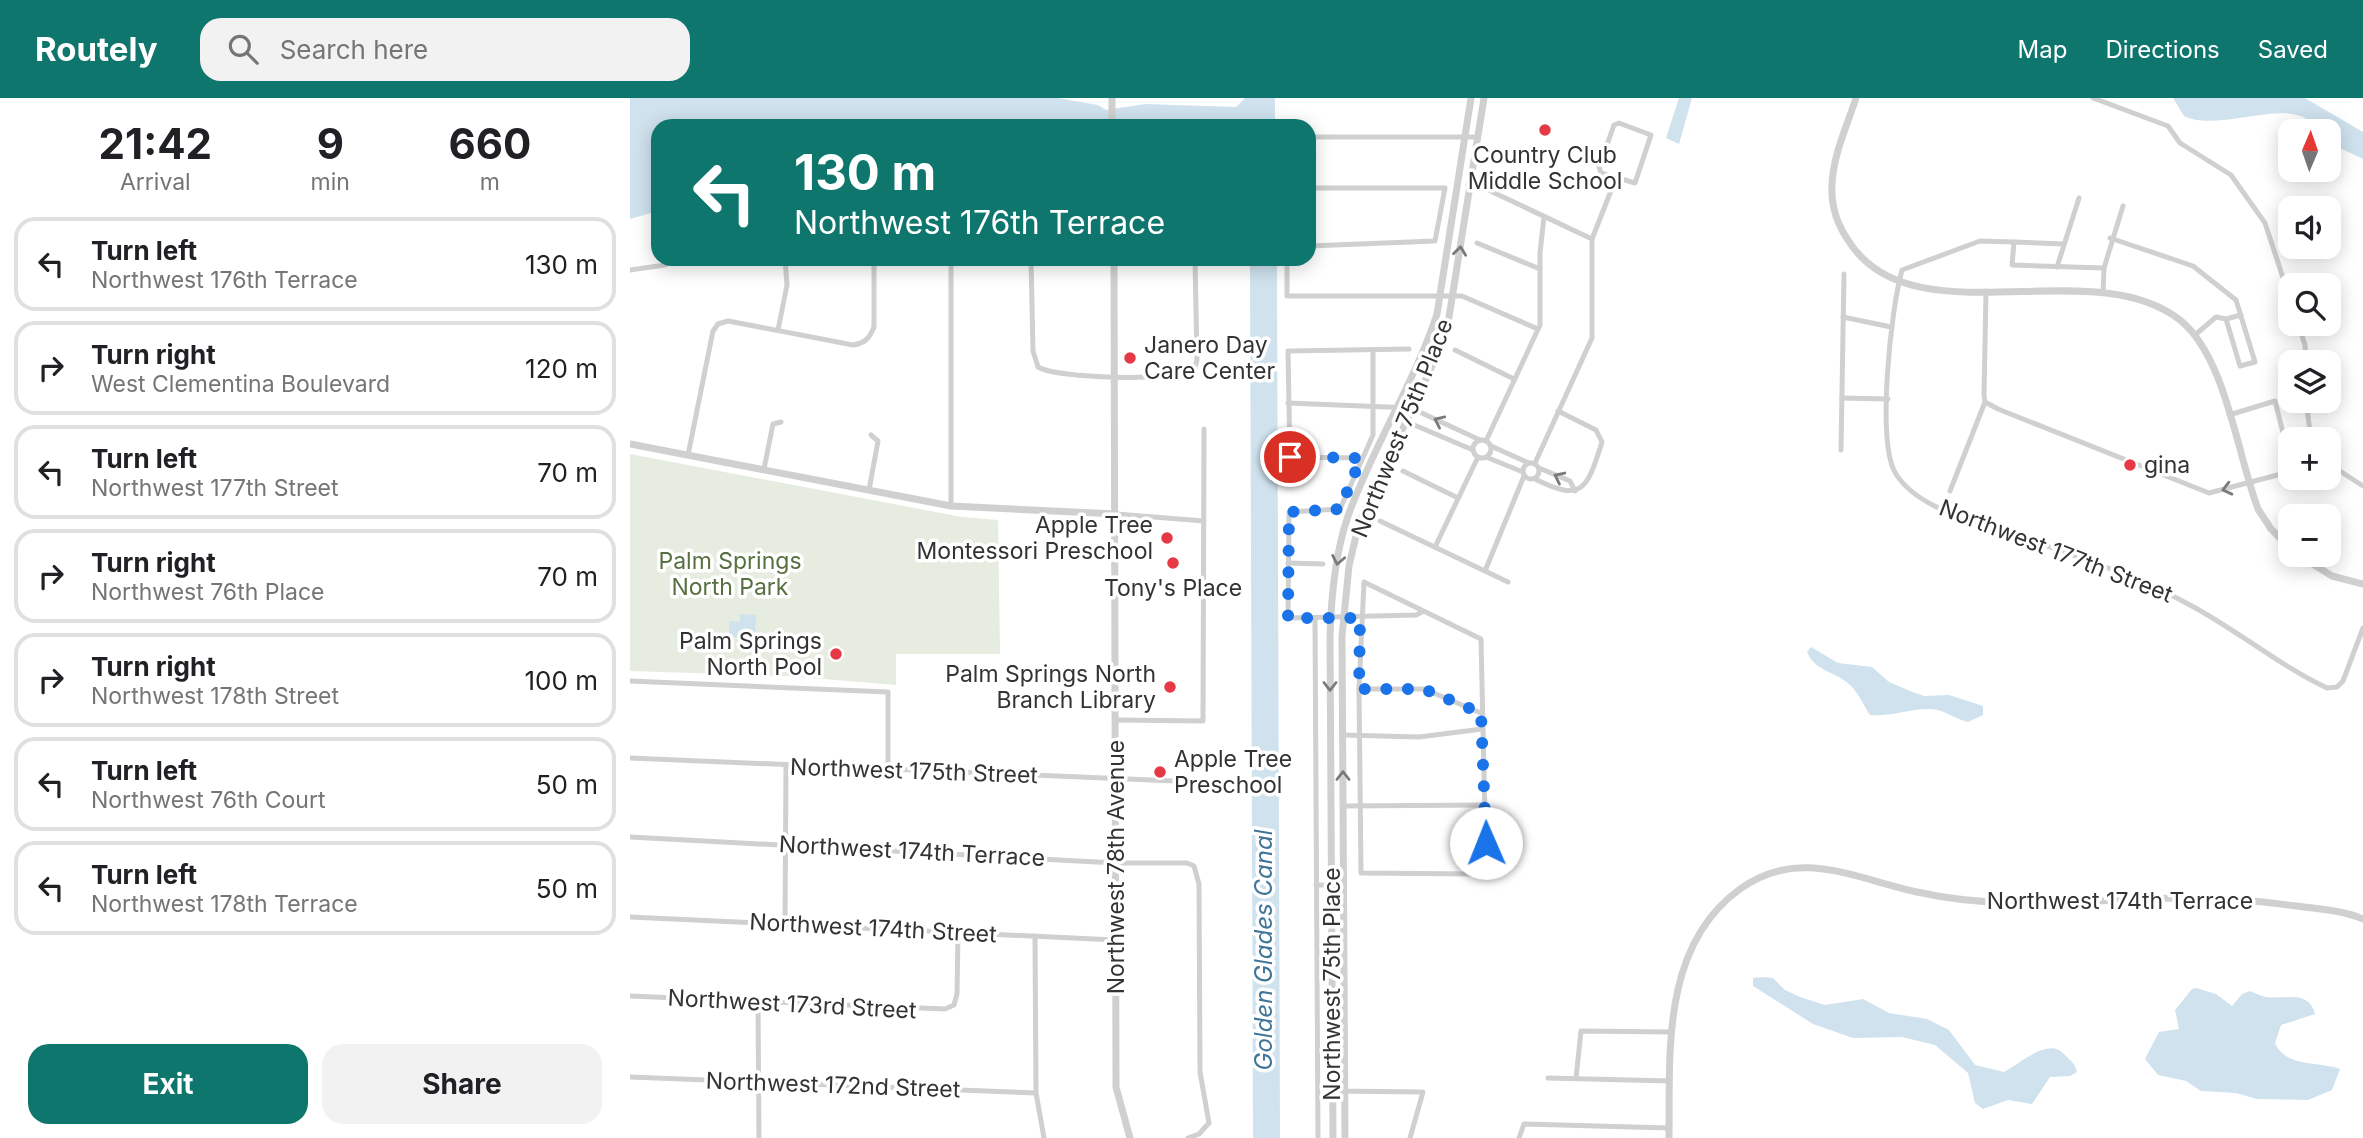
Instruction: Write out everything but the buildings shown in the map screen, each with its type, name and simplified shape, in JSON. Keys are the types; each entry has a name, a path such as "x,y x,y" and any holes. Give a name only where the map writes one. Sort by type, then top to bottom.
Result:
{"street":[{"path":"1112,98 1112,119"},
{"name":"Northwest 75th Place","path":"1333,1138 1331,618 1336,564 1347,519 1426,348 1440,295 1471,98"},
{"name":"Northwest 75th Place","path":"1345,1138 1343,618 1349,566 1359,523 1438,353 1454,296 1468,185 1484,98"},
{"path":"1856,98 1834,167 1832,185 1836,214 1849,243 1874,271 1917,288 2103,293 2148,302 2182,321 2195,335 2212,362 2248,484 2264,520 2278,535"},
{"path":"2093,98 2168,126 2180,143 2231,175 2265,223 2281,273"},
{"path":"1619,123 1649,133 1651,138 1637,181 1633,183 1616,178 1601,173 1599,167 1614,125 1619,123"},
{"path":"1316,137 1478,137"},
{"path":"1485,571 1524,474 1534,465 1592,338 1592,239 1616,178"},
{"path":"1468,185 1484,188 1592,239"},
{"path":"1316,188 1445,188 1435,241 1316,246"},
{"path":"2057,267 2079,198"},
{"path":"2103,293 2104,268 2110,238 2123,206"},
{"path":"1486,457 1485,442 1538,329 1544,217"},
{"path":"2110,238 2193,266 2236,300 2255,362 2240,366 2226,319"},
{"path":"1842,398 1888,399 1891,327 1898,282 1902,270 1909,265 1980,241 2064,244"},
{"path":"2014,242 2012,265 2104,268"},
{"path":"1477,243 1540,269"},
{"path":"630,270 651,265"},
{"path":"778,330 787,285 786,266"},
{"path":"688,455 713,331 718,324 729,321 853,345 869,338 874,327 874,266"},
{"path":"951,266 951,506"},
{"path":"1031,266 1032,351 1038,366 1052,372 1116,377 1180,377 1194,371 1197,360 1195,266"},
{"name":"Northwest 78th Avenue","path":"1114,266 1116,1087 1130,1138"},
{"path":"1287,266 1287,296 1462,296 1538,329"},
{"path":"1841,450 1844,274"},
{"path":"1950,491 1985,402 1986,291"},
{"path":"2195,335 2216,317 2226,319 2241,315"},
{"path":"1843,317 1891,327"},
{"path":"1361,458 1290,457 1288,351 1409,349"},
{"path":"1455,350 1514,379"},
{"path":"1373,351 1373,435 1340,509 1289,512 1288,618 1360,618 1422,612"},
{"name":"Northwest 177th Street","path":"1888,399 1889,462 1907,488 1922,499 2129,576 2189,604 2323,687 2333,689 2343,681 2363,628"},
{"path":"1985,402 2205,491 2216,492 2285,473 2290,457 2275,401 2229,415"},
{"path":"1288,403 1411,408 1570,481 1575,491"},
{"path":"1397,408 1405,421 1474,450 1478,457"},
{"path":"1478,457 1486,457 1563,493 1575,491 1587,480 1600,449 1601,435 1559,411"},
{"path":"764,469 773,424 781,422"},
{"path":"1117,720 1203,721 1204,429"},
{"path":"869,490 878,441 871,435"},
{"path":"1474,450 1485,442"},
{"path":"630,444 951,506 1203,521"},
{"path":"1435,548 1478,457"},
{"path":"1534,465 1535,479"},
{"path":"1403,471 1458,498"},
{"path":"2341,472 2363,486"},
{"path":"1380,521 1508,582"},
{"path":"1288,564 1324,564"},
{"path":"2317,567 2332,576 2363,584"},
{"path":"1363,582 1422,612 1481,639 1484,871 1476,874 1361,873 1359,689 1363,582"},
{"path":"1315,619 1318,1138"},
{"path":"630,681 888,692 888,769"},
{"path":"1359,689 1424,689 1481,713"},
{"path":"1343,735 1419,737 1482,729"},
{"name":"Northwest 175th Street","path":"630,758 1117,781 1198,782"},
{"path":"785,923 786,766"},
{"path":"1331,785 1337,803 1343,806 1485,804"},
{"name":"Northwest 174th Terrace","path":"630,836 1116,863 1187,863 1194,866 1199,884 1201,1089 1209,1123 1199,1134 1188,1138"},
{"name":"Northwest 174th Terrace","path":"1669,1138 1671,1032 1676,989 1708,922 1723,905 1764,874 1813,866 1918,892 1992,903 2049,905 2180,897 2268,902 2363,919"},
{"path":"1316,885 1344,885"},
{"name":"Northwest 174th Street","path":"630,917 1115,940"},
{"name":"Northwest 173rd Street","path":"630,996 935,1010 954,1005 957,994 958,933"},
{"path":"1035,936 1036,1093 1044,1138"},
{"path":"758,1003 759,1138"},
{"path":"1576,1078 1581,1031 1671,1032"},
{"name":"Northwest 172nd Street","path":"630,1077 1036,1093"},
{"path":"1548,1077 1670,1082"},
{"path":"1332,1091 1423,1092 1410,1138"},
{"path":"1519,1138 1524,1124 1669,1128"}],"green space":[{"name":"Palm Springs North Park","path":"630,454 962,517 998,520 1000,654 896,654 896,685 788,676 630,671"}],"water":[{"path":"630,98 1058,98 1098,105 1106,110 1145,104 1236,107 1245,98 1275,98 1275,119 651,119 651,213 630,219"},
{"path":"1679,98 1692,98 1679,144 1666,138"},
{"path":"2173,98 2305,98 2341,119 2305,119 2285,113 2214,121 2184,116"},
{"path":"2342,120 2363,132 2363,159 2342,149"},
{"name":"Golden Glades Canal","path":"1250,266 1277,266 1280,1138 1253,1138"},
{"path":"740,614 756,615 755,638 729,637 729,621 740,622"},
{"path":"1811,647 1838,663 1872,667 1889,682 1924,696 1949,695 1983,706 1983,715 1968,722 1931,709 1870,715 1846,681 1815,664 1807,652"},
{"path":"1753,978 1773,978 1785,990 1825,1005 1863,999 1889,1013 1927,1019 1949,1030 1975,1065 2004,1072 2034,1053 2050,1048 2064,1054 2074,1064 2077,1072 2070,1076 2050,1077 2032,1104 2008,1100 1983,1109 1975,1103 1968,1073 1935,1045 1902,1037 1853,1038 1813,1024 1753,986"},
{"path":"2192,989 2216,994 2232,1006 2242,994 2250,991 2266,997 2295,997 2307,1001 2315,1014 2281,1025 2275,1043 2280,1051 2295,1060 2340,1069 2332,1090 2308,1100 2257,1099 2236,1093 2201,1091 2186,1081 2158,1075 2145,1059 2159,1032 2179,1029 2175,1010"}],"place":[{"name":"Country Club Middle School","path":"1545,130"},
{"name":"Janero Day Care Center","path":"1130,358"},
{"name":"gina","path":"2130,465"},
{"name":"Apple Tree Montessori Preschool","path":"1167,538"},
{"name":"Tony's Place","path":"1173,563"},
{"name":"Palm Springs North Pool","path":"836,654"},
{"name":"Palm Springs North Branch Library","path":"1170,687"},
{"name":"Apple Tree Preschool","path":"1160,772"}],"route":[{"path":"1290,457 1361,458 1340,509 1289,512 1288,618 1360,618 1359,689 1424,689 1481,713 1486,843"}]}
